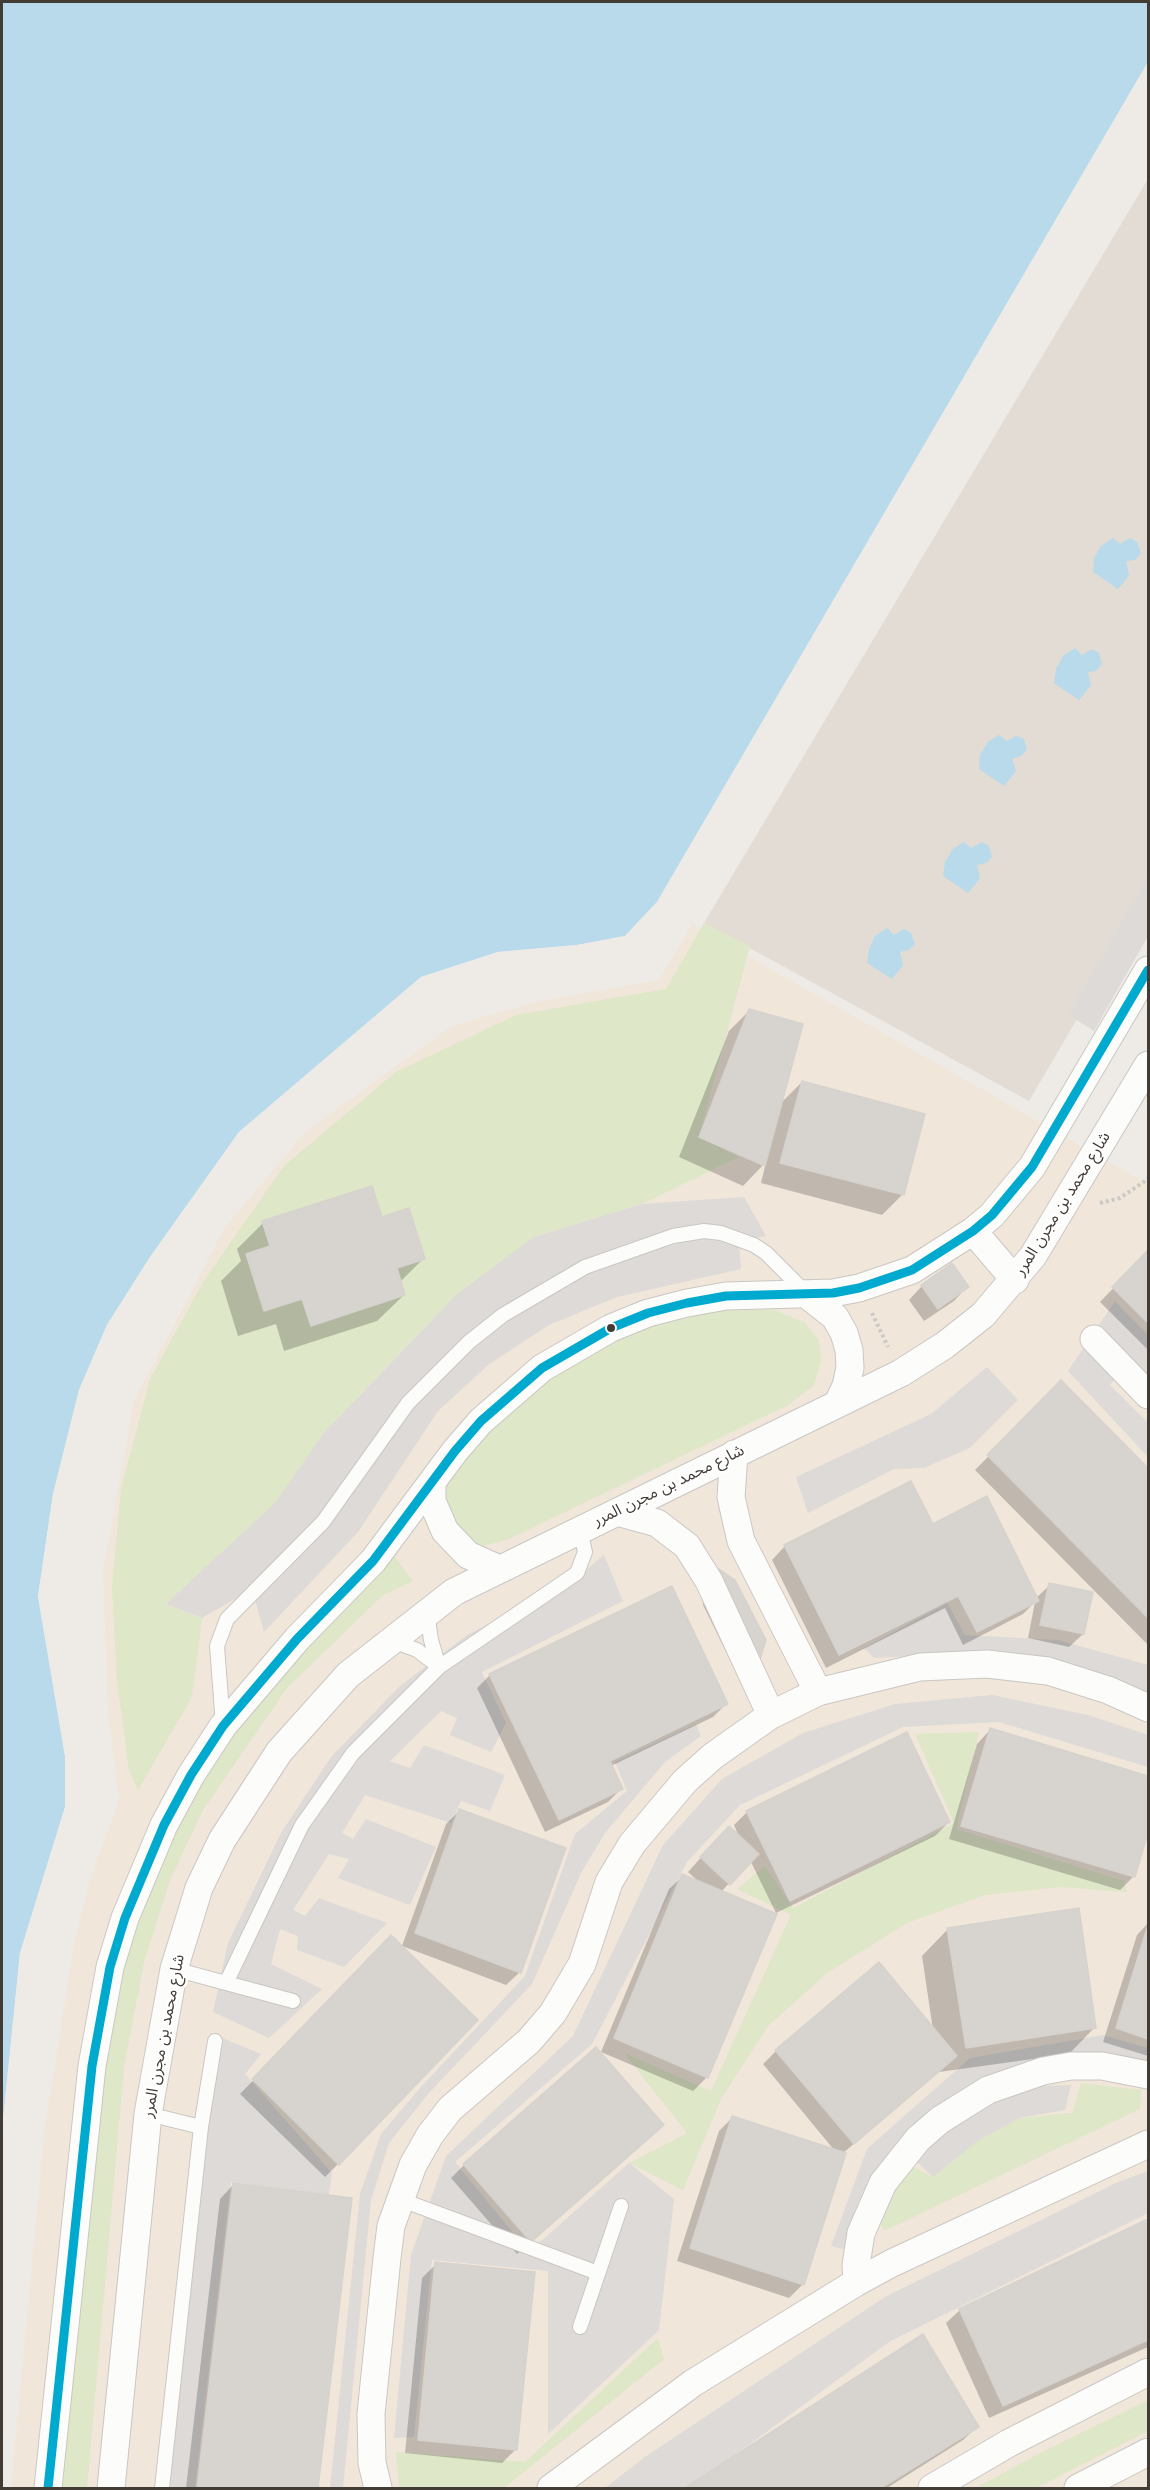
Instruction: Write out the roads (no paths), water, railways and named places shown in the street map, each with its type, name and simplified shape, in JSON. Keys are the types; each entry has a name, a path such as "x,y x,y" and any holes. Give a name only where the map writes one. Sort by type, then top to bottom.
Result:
{"street":[{"path":"48,2488 92,2066 110,1967 128,1908 164,1825 191,1774 223,1726 289,1648 373,1561 455,1451 510,1393 542,1368 584,1342 648,1313 726,1296 806,1294 859,1288 912,1270 973,1231 992,1215 1032,1167 1149,970"},
{"name":"شارع محمد بن مجرن المرر","path":"111,2488 148,2114 174,1969 199,1888 222,1840 249,1795 279,1752 312,1712 348,1675 454,1592 901,1373 945,1345 983,1315 1016,1280 1069,1200 1149,1065"},
{"path":"973,1231 1016,1280"},
{"path":"806,1294 835,1317 844,1333 849,1350 850,1368 846,1386 838,1403"},
{"path":"1094,1339 1149,1395"},
{"path":"734,1454 731,1497 741,1541 818,1692"},
{"path":"432,1484 432,1501 445,1531 468,1555 499,1569"},
{"path":"617,1512 657,1523 687,1546 709,1581 771,1715"},
{"path":"378,2488 371,2454 371,2414 387,2258 399,2199 412,2165 430,2135 450,2109 529,2041 568,1989 593,1937 609,1882 652,1817 684,1781 713,1756 771,1715 818,1692 920,1667 987,1664 1038,1669 1079,1679 1149,1708"},
{"path":"857,2282 856,2265 861,2233 883,2183 918,2139 940,2120 988,2090 1043,2071 1071,2066 1102,2066 1149,2075"},
{"path":"551,2488 693,2383 857,2282 892,2263 1149,2144"},
{"path":"932,2488 1009,2443 1149,2372"},
{"path":"1078,2488 1149,2452"}],"lane":[{"path":"223,1726 217,1647 227,1619 323,1522 408,1403 453,1356 503,1315 585,1268 673,1236 705,1231 721,1233 754,1245 766,1253 806,1294"},
{"path":"226,1983 302,1825 353,1753 439,1667 577,1573 585,1552 580,1530"},
{"path":"427,1612 439,1667"},
{"path":"390,1640 417,1650 439,1667"},
{"path":"174,1969 292,2001"},
{"path":"162,2488 201,2127 215,2041"},
{"path":"148,2114 201,2127"},
{"path":"399,2199 598,2273"},
{"path":"580,2326 621,2206"}],"water":[{"path":"2,2 1148,2 1148,62 657,902 625,936 577,945 498,952 421,977 239,1132 150,1257 107,1325 79,1390 53,1494 38,1596 65,1756 65,1807 20,1953 2,2129"},
{"path":"1113,538 1120,544 1130,538 1137,542 1141,553 1135,560 1126,561 1129,575 1118,589 1093,572 1094,558 1101,546"},
{"path":"1075,648 1082,655 1092,649 1099,653 1102,664 1096,671 1088,672 1091,685 1079,700 1054,683 1056,669 1063,656"},
{"path":"999,735 1007,741 1016,736 1024,739 1027,750 1021,756 1012,759 1016,771 1004,786 979,769 980,755 988,742"},
{"path":"964,842 971,848 982,842 989,846 992,857 986,863 977,865 980,878 968,893 943,876 945,862 953,849"},
{"path":"887,928 894,935 904,929 911,933 915,944 909,950 900,952 903,965 892,979 867,963 869,949 875,936"}]}
